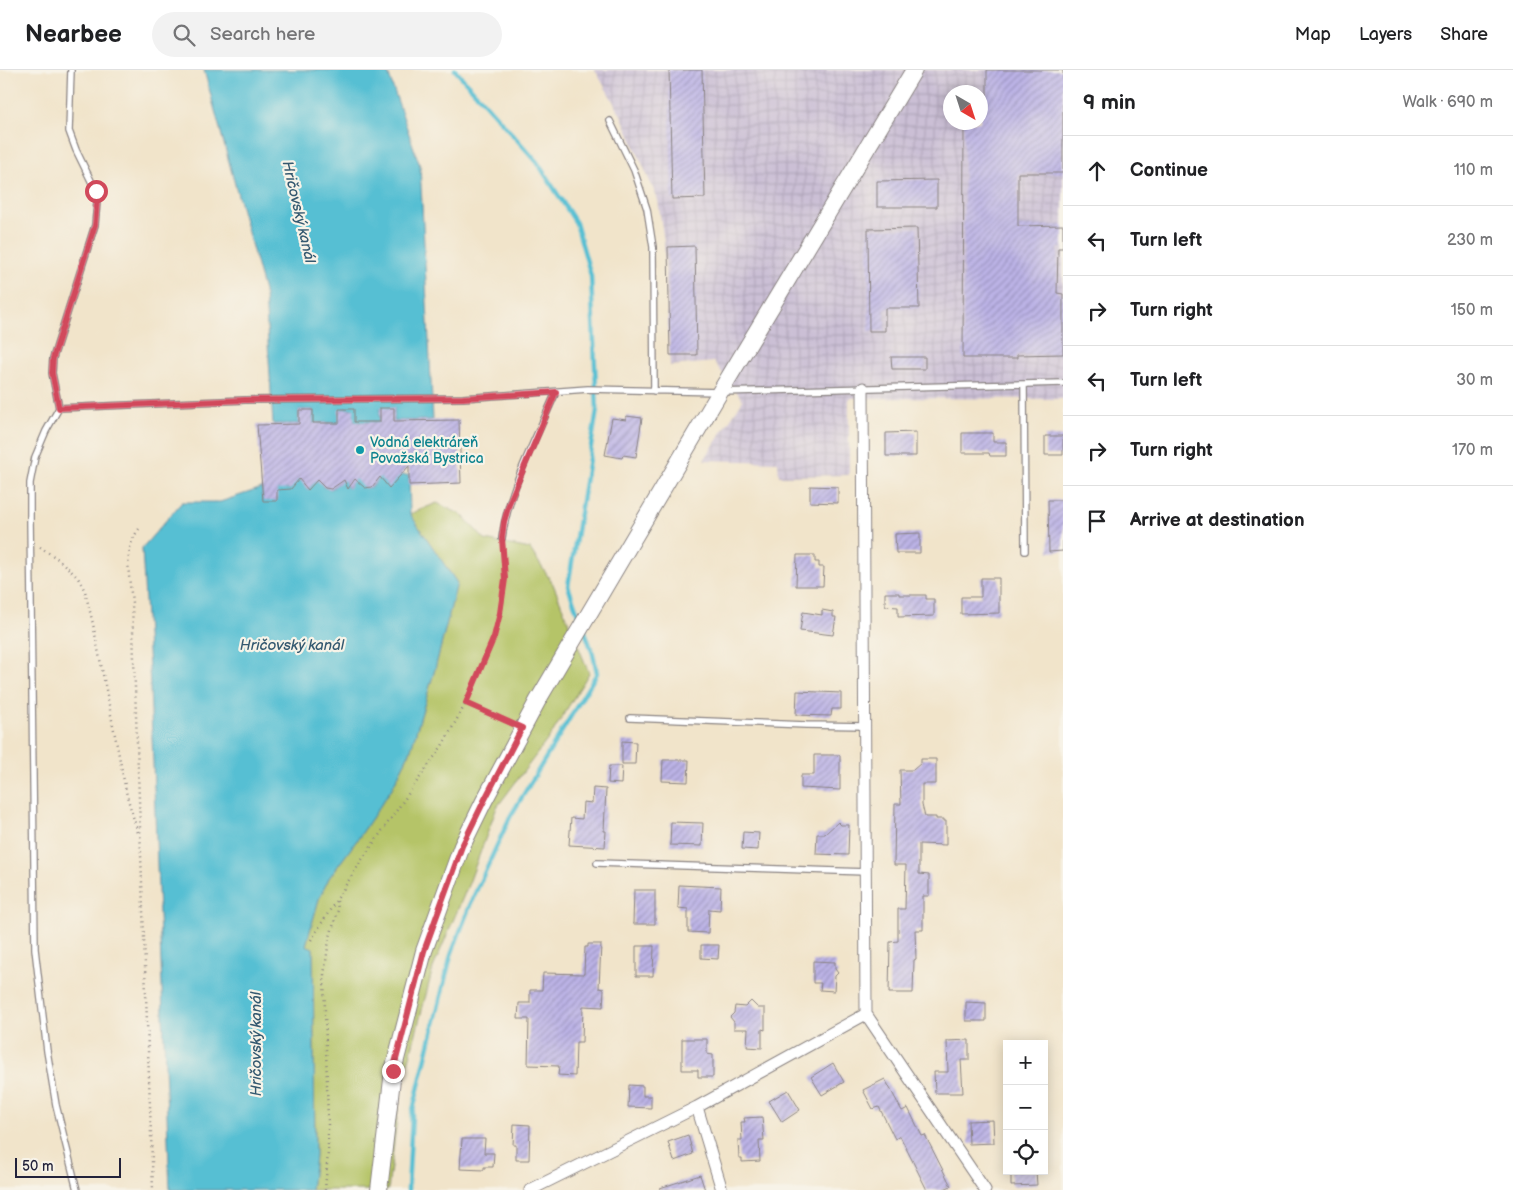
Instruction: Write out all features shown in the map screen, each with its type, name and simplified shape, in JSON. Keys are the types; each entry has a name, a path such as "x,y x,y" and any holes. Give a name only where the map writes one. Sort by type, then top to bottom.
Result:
{"main road":[{"path":"379,1190 393,1071 424,951 462,846 522,728 720,392 914,70"}],"street":[{"path":"864,388 866,1014 985,1190"},
{"path":"534,1189 697,1108 866,1014"},
{"path":"697,1108 722,1190"}],"lane":[{"path":"71,70 69,131 76,150 93,181 97,202 95,225 53,358 52,373 59,408 46,431 35,457 30,483 30,542 35,949 47,1051 56,1106 77,1190"},
{"path":"610,122 634,170 647,209 653,247 654,391"},
{"path":"59,408 245,400 463,398 588,389 720,392 1063,383"},
{"path":"1024,384 1025,551"},
{"path":"502,538 510,501 556,392"},
{"path":"630,718 865,726"},
{"path":"597,863 866,872"}],"path":[{"path":"139,529 129,546 128,558 133,623 140,792 139,836 148,1018 153,1190"},
{"path":"311,940 363,858 442,746 466,703 494,637 500,613 505,579 502,538"},
{"path":"30,542 58,559 78,578 85,591 126,796 139,836"},
{"path":"466,703 522,728"},
{"path":"325,1190 328,1122 324,975 329,940 338,910 337,899"}],"shaded area":[{"path":"595,70 1063,70 1063,399 849,398 849,475 779,476 778,462 704,460 743,400 714,362 670,366 664,242 658,200 621,115"}],"green space":[{"path":"437,503 462,515 485,540 530,549 553,584 589,673 551,735 497,807 469,883 433,968 400,1094 388,1190 311,1190 315,1156 313,949 306,945 319,899 329,878 392,788 410,752 435,669 457,583 410,514"}],"water":[{"name":"Hričovský kanál","path":"204,70 387,70 420,166 433,420 394,421 394,408 380,409 380,422 354,422 353,409 344,409 339,423 313,423 313,410 299,410 299,424 273,424 265,295"},
{"name":"Hričovský kanál","path":"409,475 410,514 457,583 435,669 410,752 392,788 329,878 319,899 306,945 313,948 315,1156 311,1190 170,1190 150,686 142,548 182,502 220,502 262,488 263,501 276,484 291,489 292,478 305,478 307,489 309,478 322,478 323,487 331,489 346,477 348,488 350,477 363,477 365,488 374,485 374,476"}],"building":[{"path":"669,70 702,70 705,198 672,199"},
{"path":"987,70 1063,70 1063,173 1018,173 1018,226 1063,225 1063,248 1058,248 1057,293 1063,294 1063,354 1017,355 1017,358 963,358 964,130 988,130"},
{"path":"937,180 937,207 877,207 877,181"},
{"path":"917,228 919,308 885,308 885,331 869,331 868,229"},
{"path":"695,246 697,355 670,355 668,247"},
{"path":"891,357 925,357 925,369 892,369"},
{"name":"Vodná elektráreň Považská Bystrica","path":"380,408 394,408 394,421 459,420 461,483 409,485 409,466 389,488 380,477 372,487 365,488 355,479 348,489 344,480 331,489 325,488 317,480 308,490 299,479 291,489 277,490 277,501 263,501 257,425 299,424 299,410 313,410 313,423 339,423 339,409 354,409 354,422 380,422"},
{"path":"626,416 642,418 636,457 623,455 622,458 605,455 612,418 626,420"},
{"path":"916,432 916,456 886,456 886,433"},
{"path":"962,433 993,433 993,442 1006,442 1006,456 990,456 989,453 962,453"},
{"path":"1045,436 1063,436 1063,455 1045,455"},
{"path":"810,486 838,487 838,503 810,502"},
{"path":"1048,500 1063,500 1063,551 1049,552"},
{"path":"920,533 920,553 896,553 895,534"},
{"path":"797,555 815,555 815,562 819,562 819,567 824,567 823,586 796,586"},
{"path":"981,578 999,578 999,613 961,614 961,597 981,597"},
{"path":"885,593 926,595 926,599 934,599 934,616 898,617 898,607 885,606"},
{"path":"822,610 833,612 833,617 836,617 833,635 800,631 803,612 822,615"},
{"path":"797,691 841,693 841,709 832,709 831,716 796,715"},
{"path":"622,741 636,742 635,764 622,764"},
{"path":"814,755 840,755 840,790 801,788 801,775 814,775"},
{"path":"921,759 936,759 936,784 922,784 922,805 925,817 936,817 936,819 944,819 946,821 946,845 919,844 919,874 929,875 929,896 923,896 923,930 915,930 916,959 914,960 913,993 889,993 890,942 898,941 898,909 905,909 906,865 894,865 895,804 901,804 900,770 913,770 921,763"},
{"path":"663,760 689,760 688,782 662,781"},
{"path":"609,766 622,766 621,784 608,783"},
{"path":"593,788 606,789 605,847 569,845 571,818 582,819 583,802 592,803"},
{"path":"671,822 703,823 702,846 670,845"},
{"path":"838,822 841,825 849,825 848,855 816,854 817,834 825,834"},
{"path":"743,832 759,833 758,850 742,849"},
{"path":"679,885 721,887 720,910 709,909 708,933 688,932 688,909 678,908"},
{"path":"634,890 655,890 655,924 633,924"},
{"path":"588,944 601,944 599,988 604,989 603,1007 583,1006 582,1042 576,1042 575,1076 558,1075 559,1066 528,1065 529,1019 518,1019 519,1003 530,1003 530,990 542,990 543,973 584,974 585,947 588,947"},
{"path":"701,945 719,945 718,959 701,958"},
{"path":"636,946 654,946 653,976 636,976"},
{"path":"813,961 835,962 835,969 838,973 835,976 834,991 820,990 821,983 813,983"},
{"path":"751,1001 758,1008 765,1008 765,1030 762,1029 762,1048 747,1047 748,1029 734,1029 734,1022 730,1017 734,1013 735,1006 745,1007"},
{"path":"966,1002 986,1003 986,1021 966,1021"},
{"path":"682,1039 707,1039 707,1054 713,1055 713,1077 698,1077 698,1070 682,1070"},
{"path":"969,1040 969,1060 961,1060 963,1093 935,1093 934,1072 948,1072 947,1041"},
{"path":"833,1063 844,1082 822,1095 811,1077"},
{"path":"885,1079 902,1111 908,1108 922,1136 925,1135 951,1186 942,1190 927,1190 900,1136 895,1139 879,1107 873,1109 863,1090"},
{"path":"629,1085 643,1086 643,1096 651,1096 651,1108 628,1107"},
{"path":"788,1090 800,1110 782,1122 769,1101"},
{"path":"762,1117 764,1140 759,1140 760,1161 742,1162 742,1158 739,1158 738,1140 742,1140 741,1122 745,1122 744,1118"},
{"path":"993,1120 994,1143 969,1144 968,1121"},
{"path":"514,1124 530,1125 529,1160 516,1160 516,1145 513,1145"},
{"path":"688,1135 693,1154 674,1161 668,1142"},
{"path":"462,1139 485,1139 484,1153 494,1153 493,1167 484,1167 484,1170 460,1169"},
{"path":"700,1175 705,1190 660,1190 660,1188"},
{"path":"1011,1175 1036,1175 1037,1185 1011,1186"}],"waterway":[{"path":"455,70 537,162 576,223 591,276 597,410 568,586 580,620"},
{"path":"408,1190 412,1114 451,955 472,900 510,817 597,673 593,654 584,629"}],"place":[{"name":"Vodná elektráreň Považská Bystrica","path":"360,450"}],"route":[{"path":"96,191 97,213 95,225 53,358 52,373 59,408 245,400 463,398 556,392 510,501 502,538 505,579 500,613 494,637 466,703 522,728 462,846 424,951 393,1071"}]}
